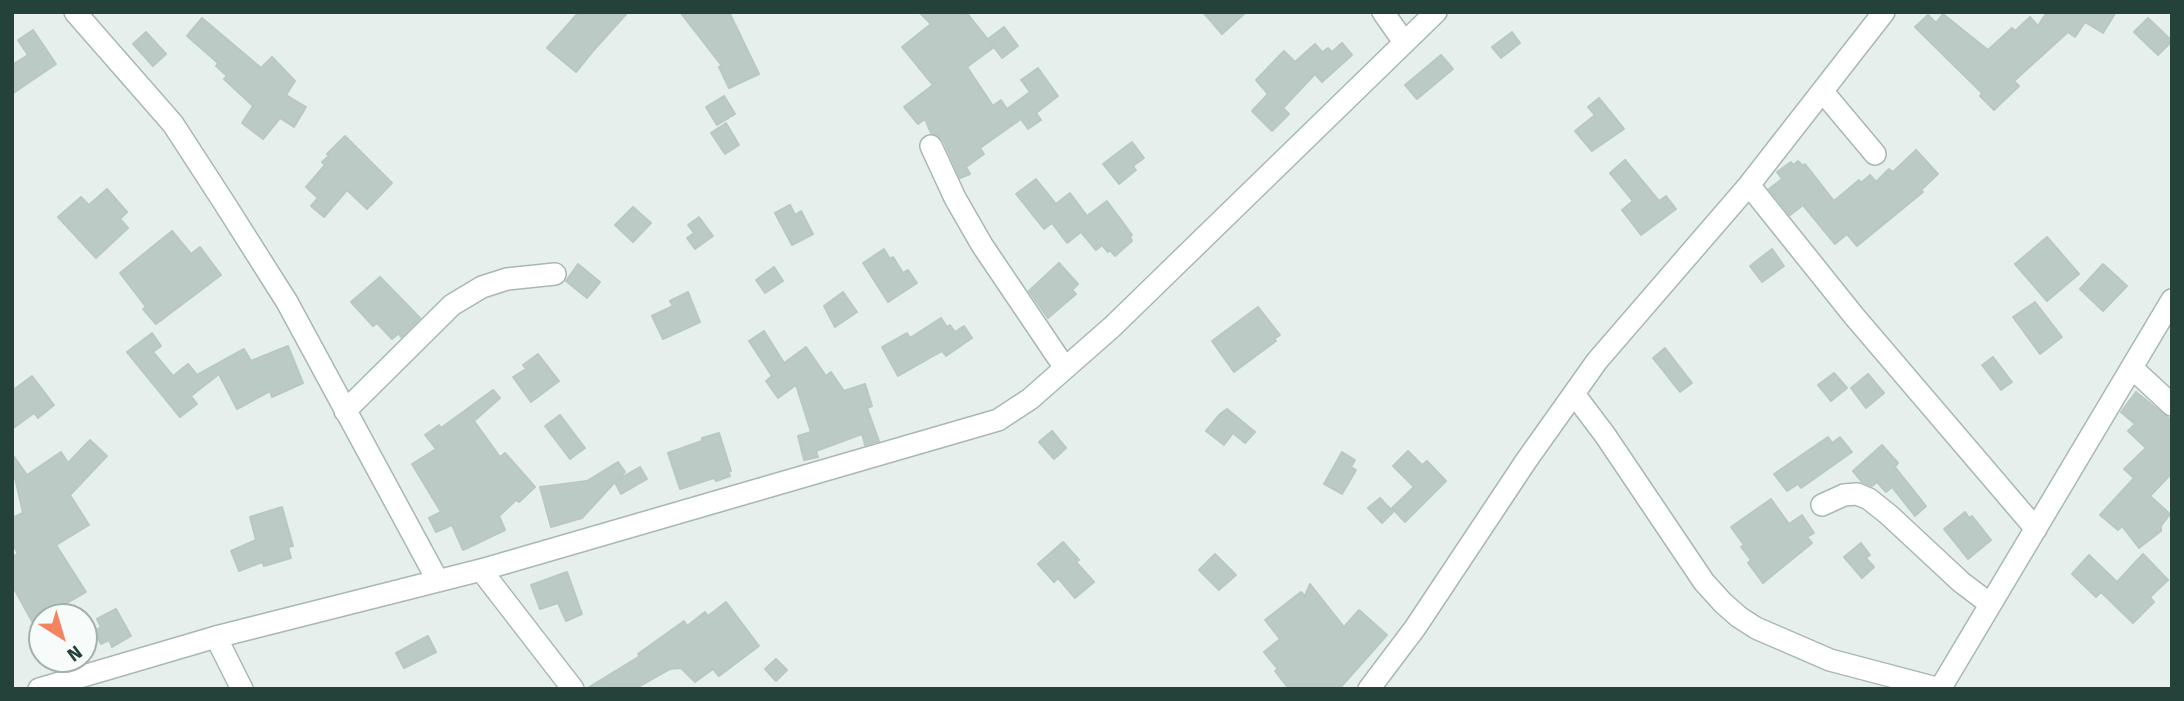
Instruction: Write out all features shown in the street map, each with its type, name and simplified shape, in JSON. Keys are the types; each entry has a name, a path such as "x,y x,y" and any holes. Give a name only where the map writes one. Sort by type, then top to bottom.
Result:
{"street":[{"path":"75,12 173,124 287,302 438,580"},
{"path":"1383,12 1404,42"},
{"path":"39,689 216,637 481,570 998,420 1030,399 1112,327 1436,12"},
{"path":"1369,689 1415,628 1526,461 1597,361 1749,185 1884,12"},
{"path":"1823,92 1875,154"},
{"path":"930,146 982,246 1066,368"},
{"path":"1749,185 1854,316 2036,529"},
{"path":"345,411 452,305 482,287 508,279 555,274"},
{"path":"1574,394 1605,435 1704,582 1739,617 1756,628 1830,660 1940,689 2172,300"},
{"path":"2132,368 2172,405"},
{"path":"1822,505 1844,495 1857,494 1869,499 1961,582 1990,604"},
{"path":"481,570 573,689"},
{"path":"216,637 242,689"}],"building":[{"path":"579,12 628,12 576,72 547,48"},
{"path":"680,12 729,12 759,74 729,88 719,67 722,66"},
{"path":"919,12 966,12 994,47 967,67 993,106 1001,100 1007,109 1030,92 1021,80 1038,68 1058,96 1036,113 1041,120 1028,129 1021,119 980,148 984,154 966,167 970,174 960,178 943,140 931,133 925,119 918,124 904,107 933,85 902,47 931,24"},
{"path":"1203,12 1246,12 1222,34"},
{"path":"2047,12 2116,12 2103,33 2085,22 2075,37 2068,32 2014,81 2019,86 1994,110 1980,96 1982,93 1915,27 1928,15 1936,23 1943,14 1988,50 2012,28 2015,31 2030,17 2038,26"},
{"path":"202,18 261,68 272,57 295,81 286,95 306,107 294,127 280,118 263,139 242,123 253,106 224,79 227,76 216,66 218,63 187,36"},
{"path":"2148,18 2172,41 2158,55 2134,32"},
{"path":"1004,27 1018,46 1002,58 988,39"},
{"path":"33,30 56,64 12,94 12,65 28,55 18,40"},
{"path":"146,32 166,54 153,66 133,44"},
{"path":"1512,32 1520,43 1501,58 1492,47"},
{"path":"1342,43 1352,55 1322,82 1315,74 1283,108 1289,114 1272,131 1252,111 1268,94 1256,80 1284,51 1295,62 1315,44 1322,52 1328,48 1332,52"},
{"path":"1441,55 1453,69 1417,99 1405,85"},
{"path":"724,96 735,114 717,125 706,107"},
{"path":"1599,98 1624,129 1592,151 1575,131 1595,115 1588,107"},
{"path":"726,123 739,145 725,154 711,133"},
{"path":"345,136 392,183 367,209 347,190 324,217 311,206 318,198 306,187 325,165 322,162 329,156 327,154"},
{"path":"1132,142 1144,158 1133,166 1136,170 1119,184 1103,164"},
{"path":"1916,150 1938,174 1921,190 1923,192 1857,246 1847,234 1835,244 1803,205 1790,215 1769,189 1782,179 1777,172 1791,162 1793,165 1798,161 1803,166 1805,164 1834,201 1859,180 1861,183 1870,175 1876,182 1889,169 1893,172"},
{"path":"1625,160 1659,201 1666,196 1676,209 1641,235 1622,210 1633,201 1610,173"},
{"path":"1036,179 1056,204 1070,193 1087,216 1107,201 1132,235 1132,241 1115,256 1102,245 1096,250 1081,232 1067,243 1052,223 1044,229 1016,194"},
{"path":"107,189 127,212 120,219 128,228 96,258 58,217 81,197 89,205"},
{"path":"790,205 795,215 801,211 813,234 792,245 775,213"},
{"path":"633,207 651,223 633,242 615,225"},
{"path":"699,217 713,236 695,249 687,238 694,233 688,225"},
{"path":"172,231 191,254 200,247 221,275 156,324 120,273"},
{"path":"2047,237 2079,274 2047,301 2015,264"},
{"path":"884,249 903,273 908,270 917,283 888,302 863,263"},
{"path":"1772,249 1784,266 1762,282 1750,266"},
{"path":"1059,263 1078,284 1072,290 1076,294 1048,318 1029,291"},
{"path":"578,264 600,282 587,298 566,281"},
{"path":"2103,264 2127,286 2103,311 2080,289"},
{"path":"774,267 783,281 765,293 756,280"},
{"path":"380,277 420,318 401,337 399,333 392,339 377,323 373,326 351,302"},
{"path":"688,292 700,322 663,339 652,316 673,306 670,301"},
{"path":"843,292 857,312 835,327 824,306"},
{"path":"2035,302 2062,337 2040,354 2013,317"},
{"path":"1258,307 1280,335 1274,339 1276,341 1234,372 1212,341"},
{"path":"941,318 947,327 950,325 955,332 964,326 972,338 946,356 942,351 898,376 882,347 907,333 910,338"},
{"path":"764,331 784,363 806,347 826,376 831,372 844,391 865,384 872,406 867,408 879,441 865,445 862,434 816,451 818,457 804,460 798,436 811,432 796,385 778,398 766,381 772,376 749,341"},
{"path":"152,333 161,346 153,352 173,376 188,364 197,375 244,349 251,361 288,346 303,383 272,397 270,391 237,409 219,374 191,396 197,404 180,417 127,352"},
{"path":"1665,348 1692,383 1680,392 1653,358"},
{"path":"538,354 559,381 531,402 513,377 526,369 523,365"},
{"path":"1993,357 2012,382 2001,390 1982,365"},
{"path":"1834,373 1847,388 1831,401 1818,385"},
{"path":"1868,374 1884,393 1866,408 1851,388"},
{"path":"32,376 54,405 38,418 34,413 12,429 12,391"},
{"path":"493,390 500,398 474,421 500,457 505,453 535,487 499,516 505,530 463,550 452,525 436,532 429,518 441,512 412,464 436,449 425,435 439,425 441,428"},
{"path":"2136,392 2172,421 2172,473 2150,496 2170,514 2161,526 2161,531 2139,548 2122,526 2118,530 2100,515 2134,478 2124,469 2146,448 2128,431 2135,424 2121,412"},
{"path":"1227,409 1255,432 1245,443 1233,433 1224,445 1206,431"},
{"path":"560,415 585,448 570,459 545,426"},
{"path":"1052,431 1066,448 1054,459 1039,442"},
{"path":"719,433 731,471 728,472 730,476 680,489 668,453"},
{"path":"1828,437 1832,443 1840,437 1852,452 1801,488 1798,484 1787,491 1774,474"},
{"path":"90,440 107,456 70,495 89,525 56,545 86,592 67,603 28,603 28,614 12,585 12,557 18,554 12,542 12,518 23,513 12,454 27,475 61,452 68,463"},
{"path":"1882,445 1898,463 1895,467 1926,506 1915,516 1892,487 1886,492 1877,482 1872,486 1862,482 1853,471"},
{"path":"1408,451 1422,465 1427,461 1446,481 1405,522 1392,508 1414,487 1393,466"},
{"path":"1342,452 1355,460 1351,467 1356,470 1342,494 1324,484"},
{"path":"618,462 625,472 617,480 640,467 647,479 621,494 615,482 582,518 551,527 540,487 587,481"},
{"path":"1380,498 1393,512 1382,523 1368,508"},
{"path":"1771,499 1789,524 1802,515 1814,533 1807,537 1812,543 1763,583 1748,563 1751,560 1741,547 1744,545 1731,527"},
{"path":"282,507 293,546 288,547 291,558 264,566 262,562 239,571 231,551 256,540 250,517"},
{"path":"1965,512 1969,518 1972,516 1991,540 1968,559 1944,529"},
{"path":"1063,542 1094,582 1075,598 1058,578 1054,582 1038,564"},
{"path":"1861,543 1870,555 1866,558 1874,567 1862,578 1844,557"},
{"path":"1215,554 1236,575 1219,590 1199,570"},
{"path":"2143,554 2168,580 2150,597 2154,602 2133,623 2101,592 2096,597 2072,574 2089,555 2117,582"},
{"path":"567,572 582,614 566,621 558,603 540,609 531,585"},
{"path":"1310,584 1344,627 1359,610 1387,635 1339,689 1289,689 1264,652 1280,639 1265,620 1301,592 1305,596"},
{"path":"726,602 759,646 719,676 713,669 695,682 681,668 670,669 635,689 586,689 640,656 638,654 684,621 687,626 705,612 708,616"},
{"path":"116,609 131,636 112,647 109,640 101,644 98,638 98,629 101,627 98,618"},
{"path":"428,636 436,652 404,668 396,653"},
{"path":"776,659 787,670 776,681 765,669"}]}
